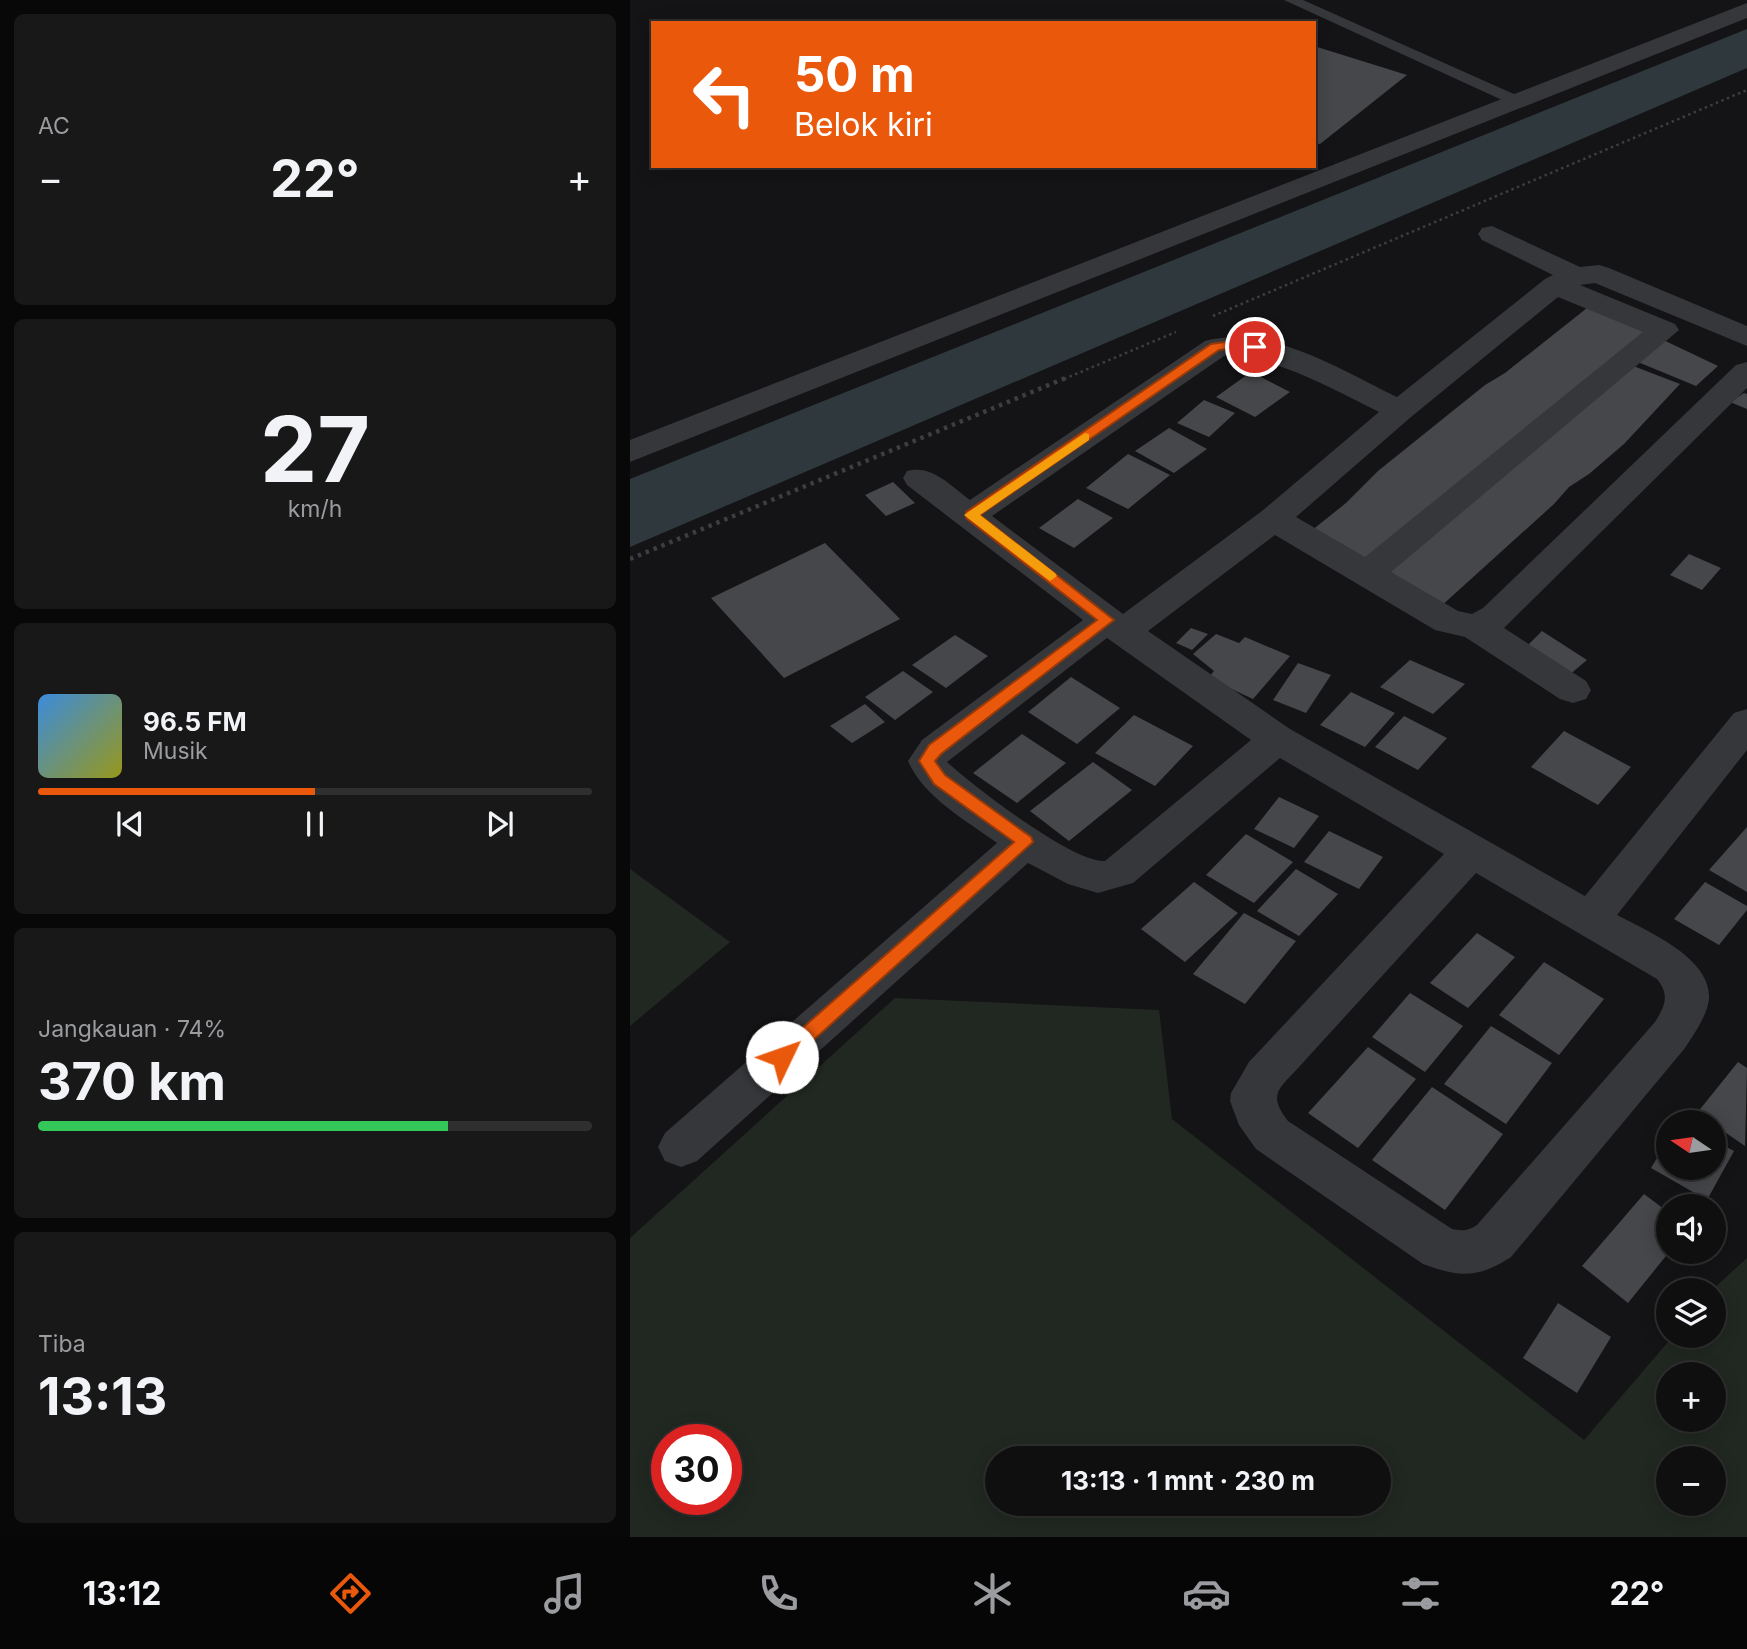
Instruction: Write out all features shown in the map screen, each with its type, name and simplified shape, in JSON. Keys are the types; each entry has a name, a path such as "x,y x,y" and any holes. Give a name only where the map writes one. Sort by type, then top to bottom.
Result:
{"street":[{"path":"630,452 1747,10"},
{"path":"1492,234 1565,280 1664,330 1747,364"},
{"path":"1277,739 1119,872 1099,877 1082,873 1025,842 940,779 927,761 935,750 1274,519 1400,410 1565,280 1600,274 1747,337"},
{"path":"1367,573 1664,330"},
{"path":"971,515 1216,347 1239,344 1275,353 1400,410"},
{"path":"1476,627 1496,617 1747,371"},
{"path":"919,478 1115,625 1277,739 1672,967 1682,977 1688,991 1686,1010 1670,1035 1494,1241 1478,1252 1458,1253 1440,1248 1272,1135 1256,1117 1251,1102 1257,1084 1283,1054 1471,852"},
{"path":"1274,519 1448,621 1476,627 1573,690"},
{"path":"1590,919 1746,725"},
{"path":"681,1147 1025,842"}],"lane":[{"path":"1291,0 1518,102"}],"shaded area":[{"path":"1747,29 1747,68 630,547 630,479"},
{"path":"630,869 730,942 630,1026"},
{"path":"895,998 1159,1010 1172,1119 1584,1440 1663,1348 1726,1348 1725,1278 1747,1258 1747,1537 630,1537 630,1238"}],"building":[{"path":"1316,47 1407,75 1320,144 1316,143"},
{"path":"1587,308 1645,331 1360,564 1306,535 1346,503 1378,471"},
{"path":"1657,337 1718,366 1696,386 1633,360"},
{"path":"1628,364 1680,384 1624,444 1569,487 1554,504 1439,608 1379,571"},
{"path":"1251,372 1290,392 1255,417 1216,397"},
{"path":"1744,393 1747,394 1747,409 1730,402"},
{"path":"1204,400 1235,413 1209,437 1177,423"},
{"path":"1169,428 1207,449 1174,473 1135,451"},
{"path":"1128,454 1170,475 1128,509 1086,488"},
{"path":"893,482 915,503 886,516 865,495"},
{"path":"1078,499 1113,518 1074,548 1039,528"},
{"path":"825,543 900,619 784,678 711,598"},
{"path":"1689,554 1721,568 1702,590 1670,575"},
{"path":"1191,628 1208,634 1192,650 1176,643"},
{"path":"1542,631 1587,660 1568,676 1524,649"},
{"path":"1216,634 1239,643 1245,637 1290,656 1253,699 1208,678 1214,671 1193,654"},
{"path":"955,635 988,656 946,688 912,665"},
{"path":"1410,660 1465,684 1433,714 1380,687"},
{"path":"1298,663 1331,675 1306,713 1273,700"},
{"path":"903,671 933,692 895,720 865,697"},
{"path":"1071,677 1120,708 1077,744 1028,712"},
{"path":"1351,692 1395,713 1365,747 1320,725"},
{"path":"865,704 885,722 852,743 830,726"},
{"path":"1134,715 1193,746 1155,786 1095,753"},
{"path":"1404,716 1447,738 1418,770 1375,747"},
{"path":"1564,731 1631,767 1598,805 1531,767"},
{"path":"1022,734 1066,763 1017,803 973,773"},
{"path":"1093,762 1132,790 1069,841 1030,811"},
{"path":"1279,797 1319,816 1294,848 1254,829"},
{"path":"1747,827 1747,892 1709,870"},
{"path":"1329,831 1383,857 1359,889 1304,862"},
{"path":"1246,834 1293,862 1254,903 1206,875"},
{"path":"1296,869 1338,894 1299,936 1257,911"},
{"path":"1194,882 1238,913 1185,962 1141,929"},
{"path":"1705,882 1747,906 1747,910 1719,945 1674,919"},
{"path":"1244,913 1296,941 1245,1004 1193,974"},
{"path":"1477,933 1515,957 1468,1008 1430,983"},
{"path":"1544,962 1604,999 1559,1055 1499,1015"},
{"path":"1410,993 1463,1026 1425,1072 1372,1037"},
{"path":"1491,1026 1552,1063 1506,1124 1444,1084"},
{"path":"1368,1047 1416,1079 1358,1148 1308,1113"},
{"path":"1738,1062 1747,1068 1745,1146 1726,1133 1726,1110 1699,1110"},
{"path":"1432,1087 1503,1134 1445,1210 1372,1160"},
{"path":"1726,1147 1734,1151 1726,1166"},
{"path":"1672,1180 1718,1180 1710,1194 1696,1194"},
{"path":"1644,1194 1656,1203 1656,1264 1660,1264 1628,1303 1582,1266"},
{"path":"1558,1303 1611,1337 1577,1393 1523,1358"}],"slow traffic":[{"path":"1050,576 971,515 1085,437"}],"route":[{"path":"782,1057 1025,842 940,779 927,761 935,750 1107,620 971,515 1216,347 1227,344 1255,347"}]}
